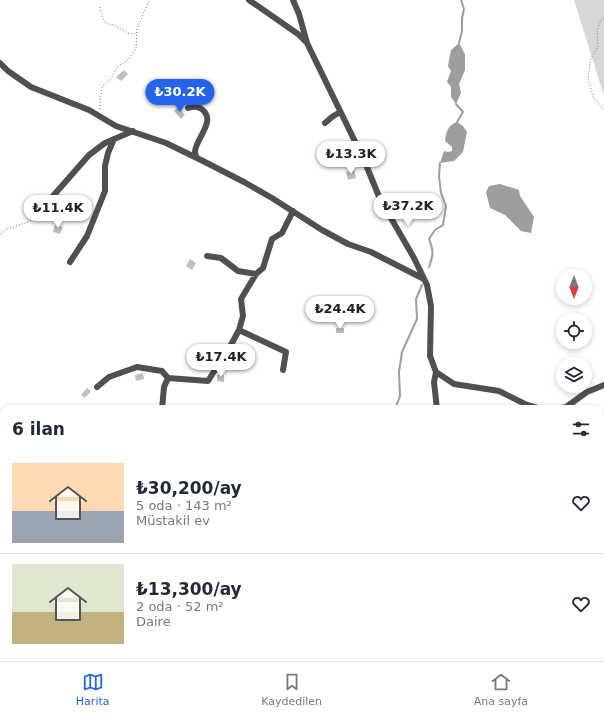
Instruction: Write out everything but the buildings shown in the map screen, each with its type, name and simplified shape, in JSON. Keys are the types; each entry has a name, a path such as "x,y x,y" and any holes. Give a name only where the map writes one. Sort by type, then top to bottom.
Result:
{"street":[{"path":"249,0 298,34 307,43"},
{"path":"293,0 299,14 307,43 364,160 380,199 414,258 427,285 431,306 430,356 436,372 434,382 437,405"},
{"path":"0,63 8,71 31,87 89,110 116,126 166,143 197,158 244,182 322,230 348,244 371,252 424,279"},
{"path":"188,108 194,106 200,108 205,111 207,117 207,125 195,152 197,158"},
{"path":"325,123 340,112"},
{"path":"41,214 53,196 89,155 105,143 133,131"},
{"path":"70,262 87,236 100,206 105,191 105,166 108,153 114,139"},
{"path":"97,387 109,377 137,367 162,371 168,378 208,381 239,330 243,316 241,299 256,274 263,268 272,240 282,233 293,211"},
{"path":"207,256 221,258 238,271 256,274"},
{"path":"239,330 286,352 283,370"},
{"path":"436,372 454,384 499,391 527,405"},
{"path":"162,405 164,387 168,378"},
{"path":"569,405 586,392 604,385"}],"path":[{"path":"100,117 102,87 112,79 117,67 129,59 136,48 137,29 149,0"},
{"path":"100,7 104,21 108,24 114,25 128,33 134,34 137,32"},
{"path":"604,18 601,20 597,31 598,47 591,58 588,80 594,99 604,109"},
{"path":"0,234 8,229 30,221 41,214"}],"shaded area":[{"path":"574,0 604,0 604,96"},
{"path":"459,43 465,54 465,70 459,84 461,93 456,104 451,97 451,87 447,82 451,71 448,66 451,50"},
{"path":"457,122 463,126 467,132 463,152 454,161 440,163 444,151 452,151 452,147 445,141 445,138 450,127"},
{"path":"500,184 519,190 520,196 534,217 531,233 521,231 505,215 490,208 486,192 489,186"}],"waterway":[{"path":"459,43 462,31 464,9 461,0"},
{"path":"456,104 463,112 457,122"},
{"path":"429,267 432,253 432,247 429,239 435,230 443,225 446,206 441,193 439,176 440,163"},
{"path":"397,405 400,396 399,372 402,352 417,319 416,299 422,285"}]}
